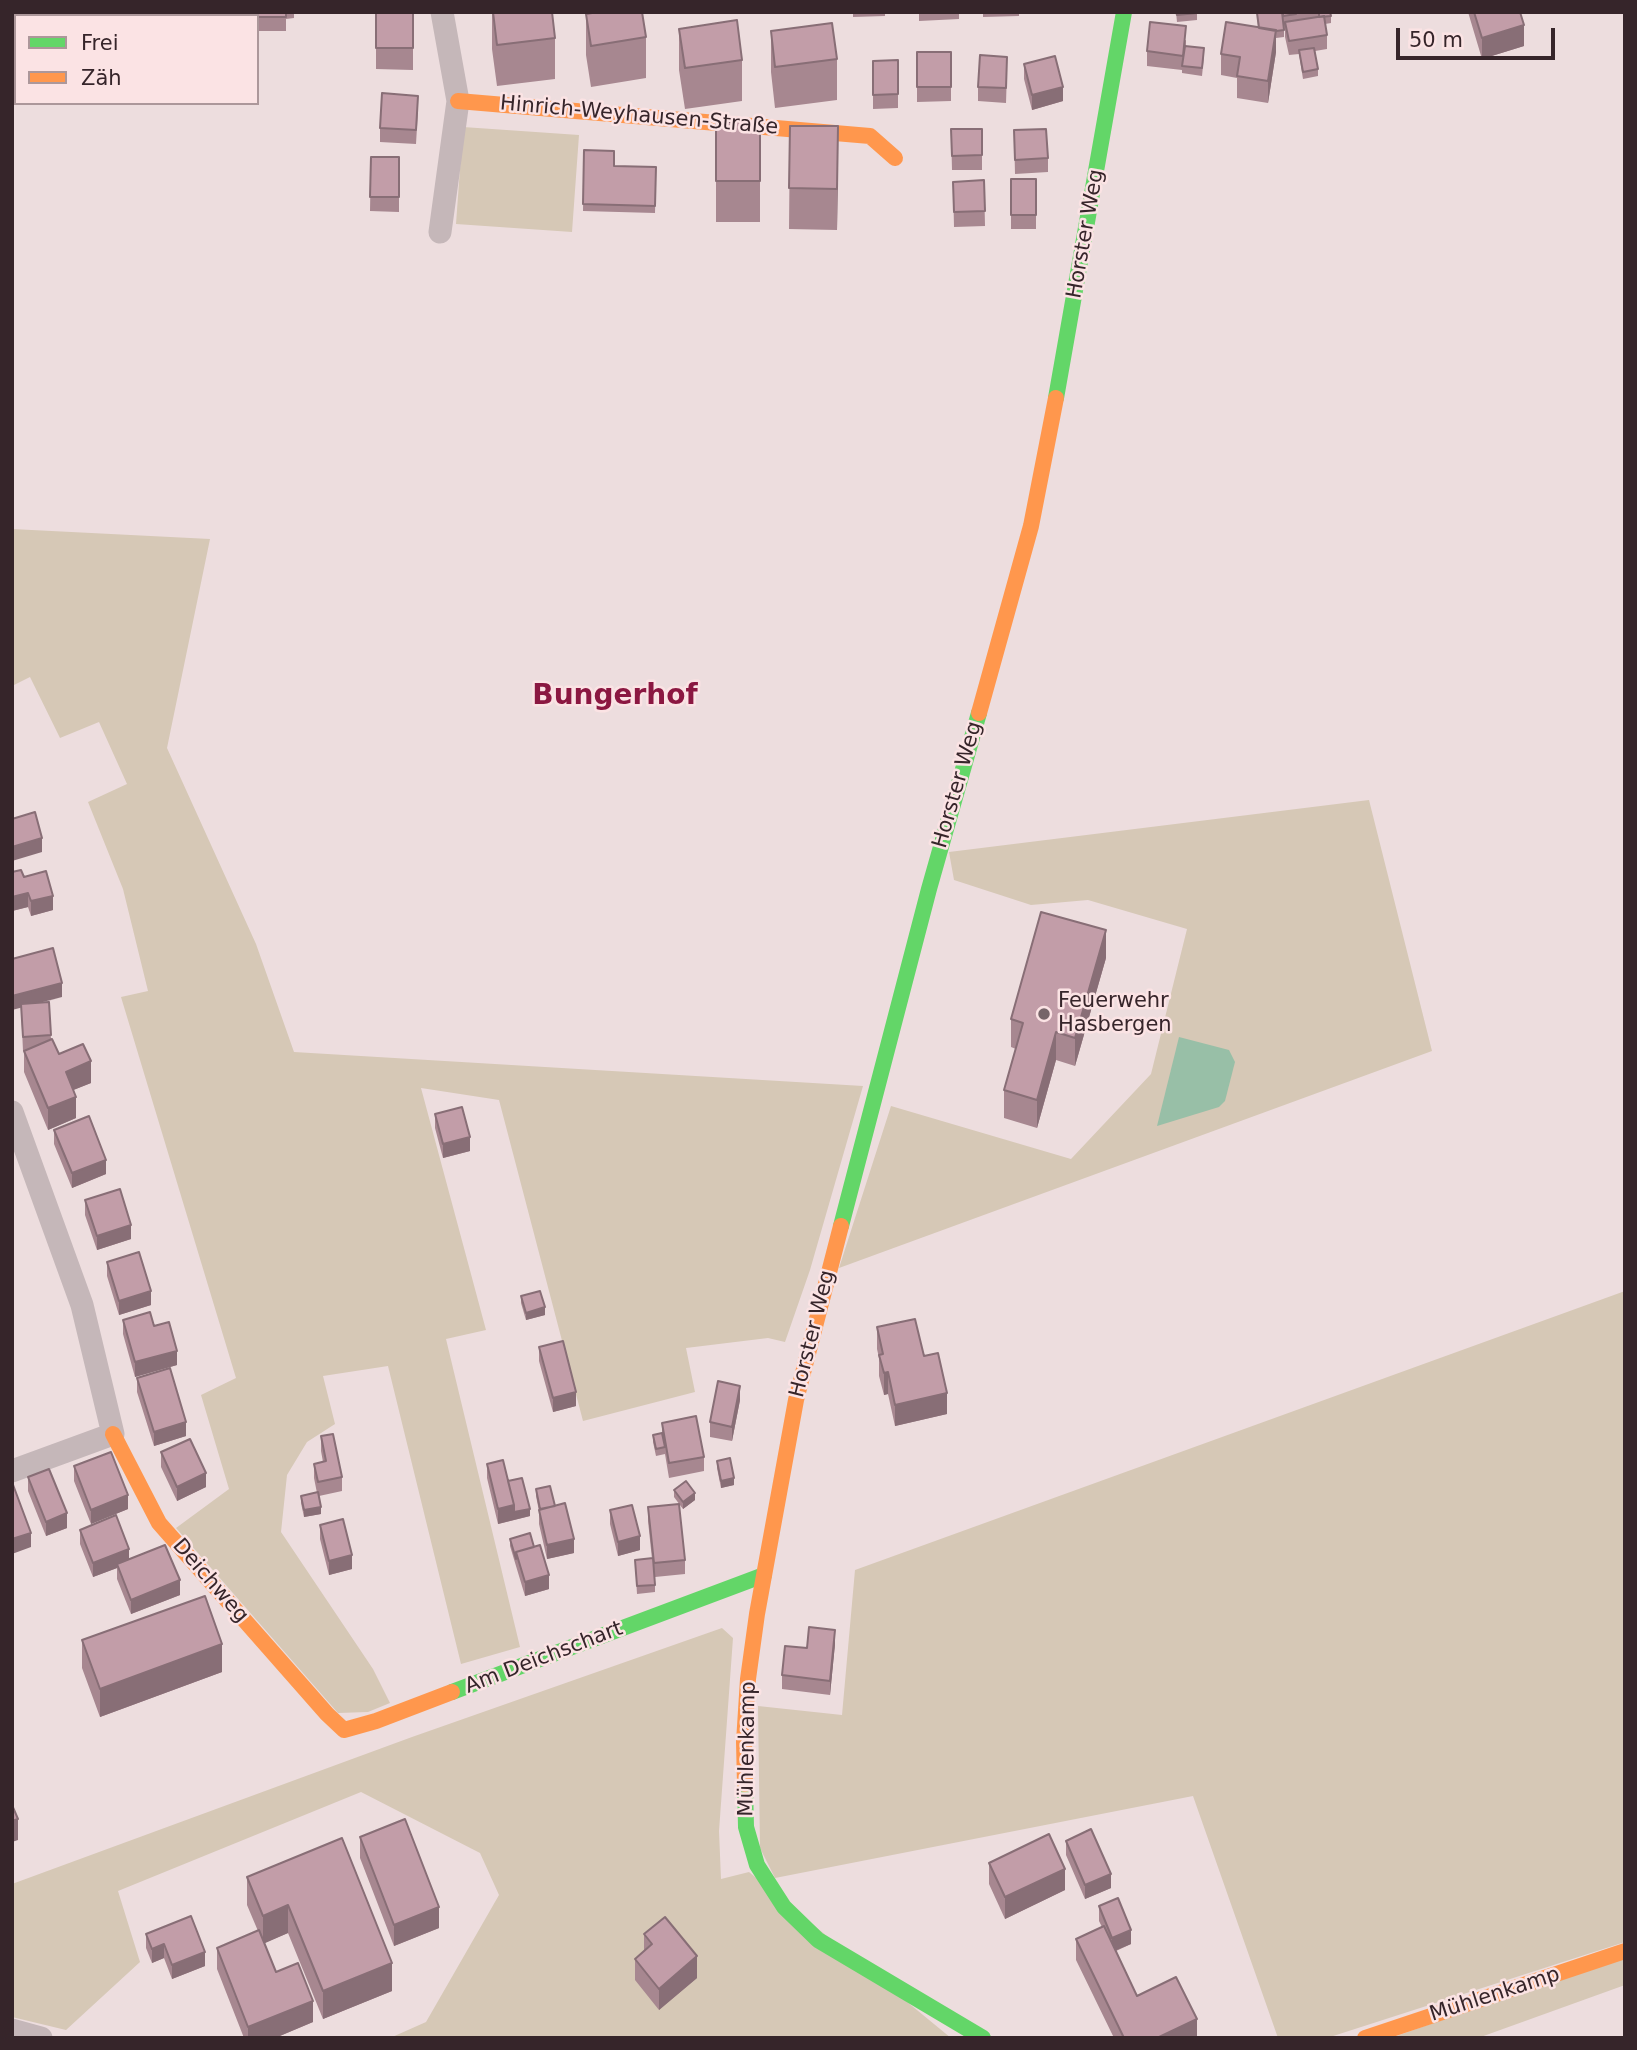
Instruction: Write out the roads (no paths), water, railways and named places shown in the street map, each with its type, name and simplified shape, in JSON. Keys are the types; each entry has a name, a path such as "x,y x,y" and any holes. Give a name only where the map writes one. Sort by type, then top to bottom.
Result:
{"street":[{"path":"440,232 458,101 442,12"},
{"name":"Horster Weg","path":"768,1554 796,1400 929,889 1031,526 1054,411 1124,12"},
{"name":"Hinrich-Weyhausen-Straße","path":"458,101 870,136 895,158"},
{"name":"Deichweg","path":"12,1112 82,1305 113,1434 159,1523 327,1714"},
{"path":"12,1471 113,1434"},
{"name":"Mühlenkamp","path":"768,1554 748,1679 744,1742 746,1828 757,1865 785,1907 818,1940 983,2038"},
{"name":"Am Deichschart","path":"327,1714 344,1730 376,1721 764,1575"},
{"name":"Mühlenkamp","path":"1365,2038 1625,1951"},
{"path":"12,2030 41,2038"}],"place":[{"name":"Feuerwehr Hasbergen","path":"1044,1014"}],"district":[{"name":"Bungerhof","path":"615,697"}]}
